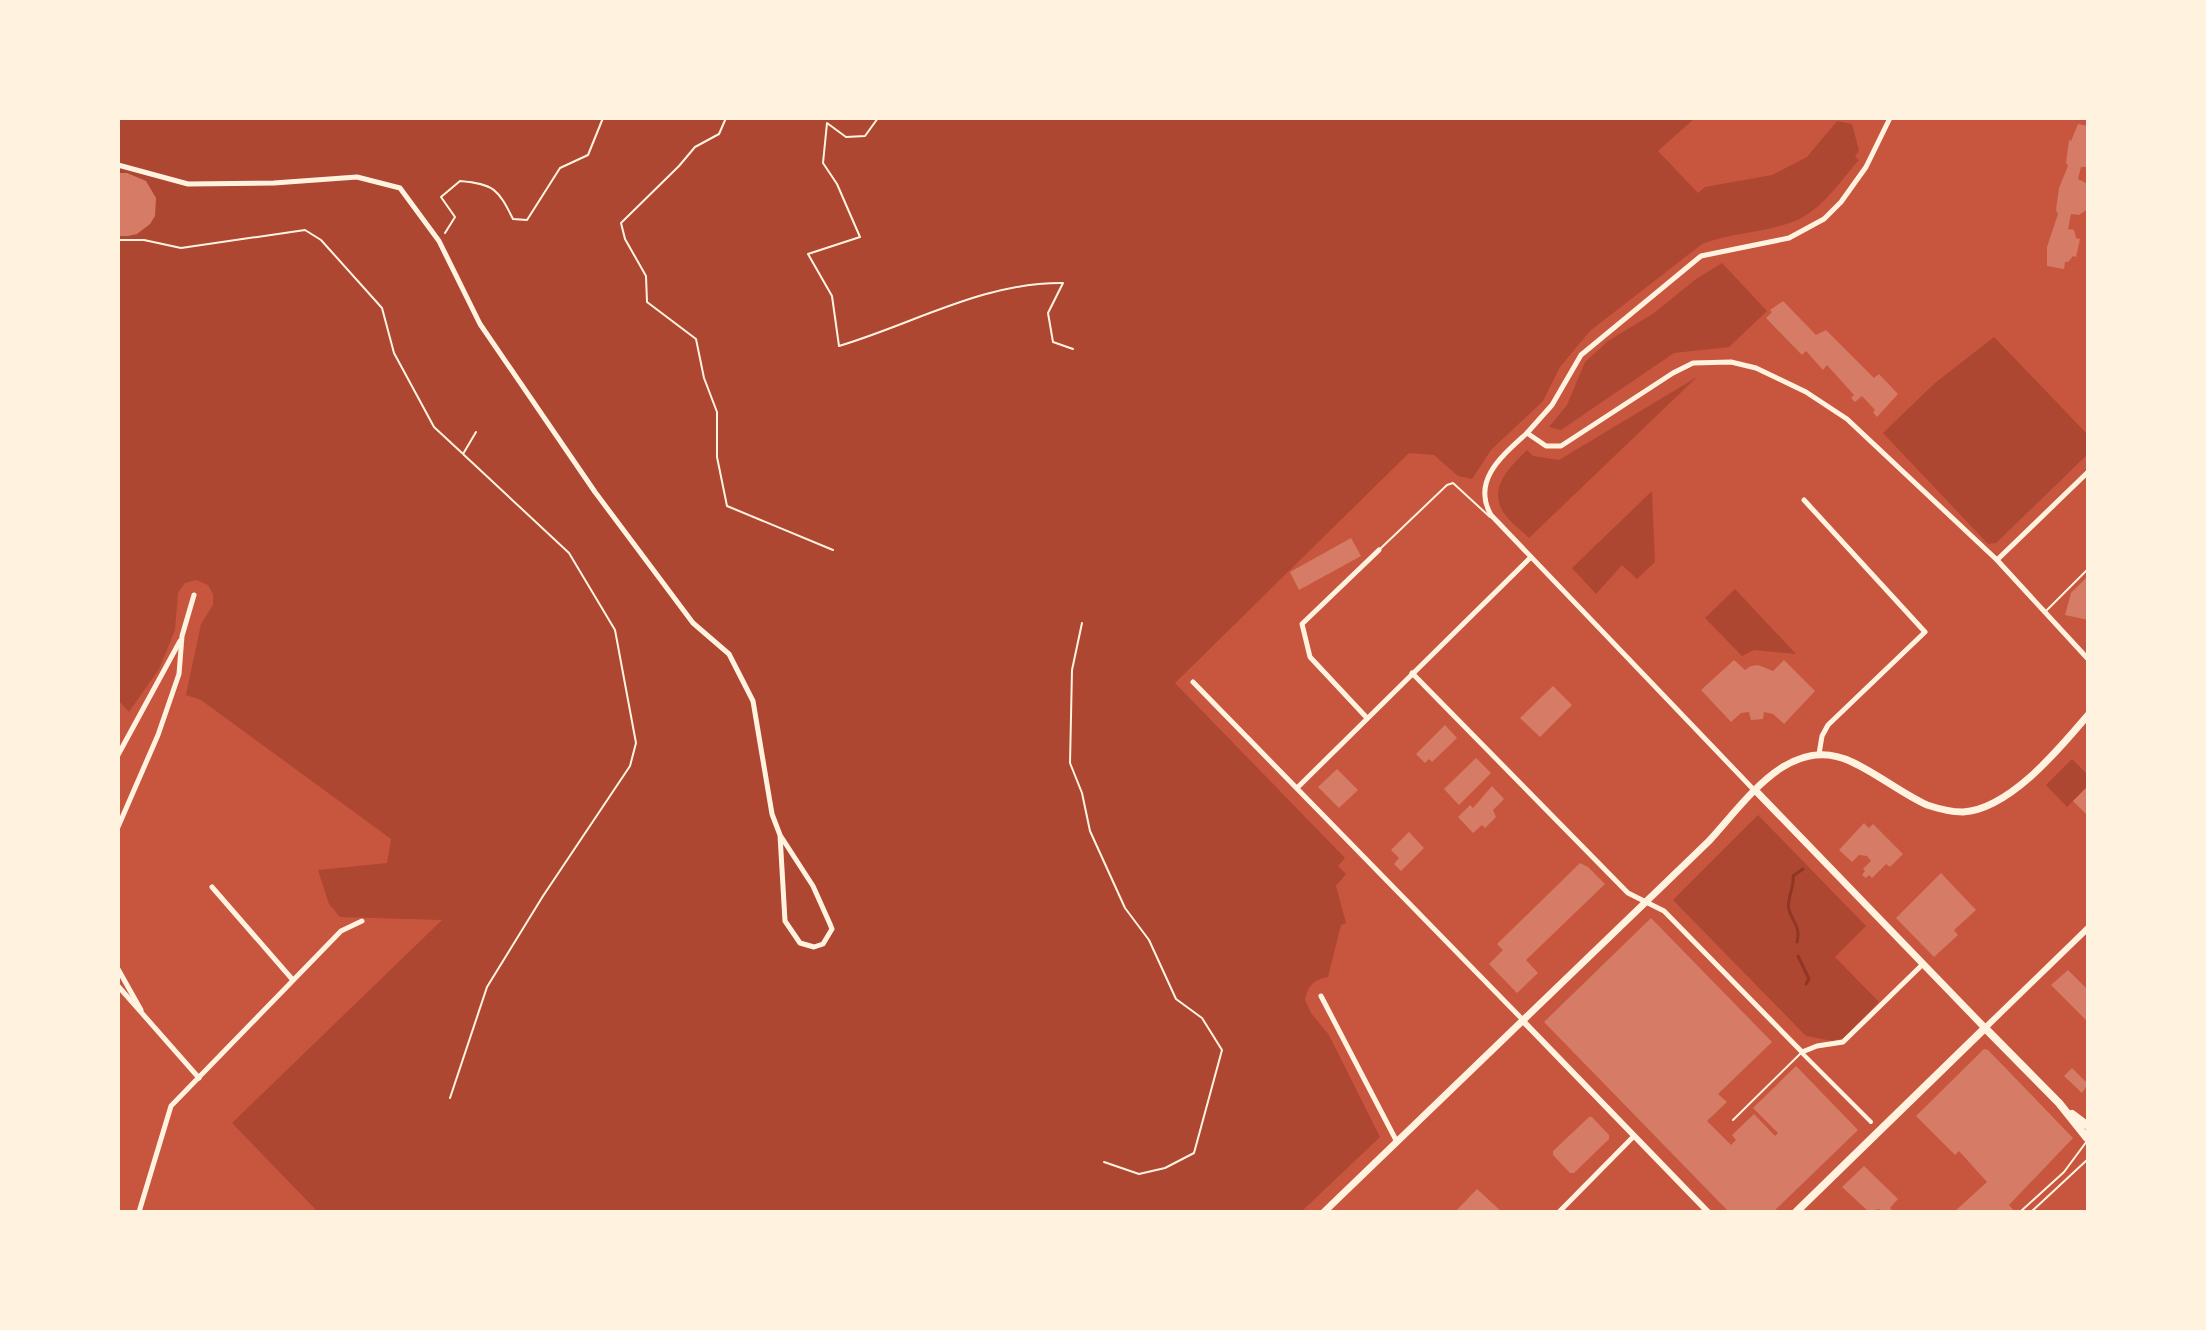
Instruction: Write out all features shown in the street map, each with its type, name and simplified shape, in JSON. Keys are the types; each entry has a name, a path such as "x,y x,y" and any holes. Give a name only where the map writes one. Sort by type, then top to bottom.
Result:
{"main road":[{"path":"1324,1212 1709,841 1755,790 1790,761 1819,754 1851,761 1927,805 1965,812 1991,804 2016,788 2088,715"},
{"path":"1755,790 2059,1103 2088,1140"},
{"path":"1796,1212 1985,1028"},
{"path":"2059,1103 2088,1126"}],"street":[{"path":"1755,790 1500,526 1485,505 1485,485 1492,467 1552,405 1581,355 1701,256 1789,238 1824,219 1834,211 1866,167 1890,118"},
{"path":"118,165 188,184 274,183 357,177 400,188 439,241 480,324 595,492 693,623 729,654 753,701 772,814 780,835 813,886 832,929 823,944 814,947 800,943 785,921 780,835"},
{"path":"1527,433 1546,446 1556,447 1693,363 1731,362 1756,368 1818,399 1847,419 1997,560 2088,659"},
{"path":"1997,560 2088,472"},
{"path":"1804,500 1925,632 1828,725 1822,736 1819,754"},
{"path":"1367,718 1310,657 1302,624 1379,550"},
{"path":"1297,788 1531,557"},
{"path":"118,827 158,735 179,674 182,636 194,595"},
{"path":"118,755 182,636"},
{"path":"1412,673 1628,893 1664,911 1871,1122"},
{"path":"1193,682 1708,1212"},
{"path":"212,887 292,979"},
{"path":"139,1212 171,1106 341,931 362,921"},
{"path":"1985,1028 2088,928"},
{"path":"1802,1052 1843,1042 1923,964"},
{"path":"118,969 147,1021"},
{"path":"118,986 199,1078"},
{"path":"1321,996 1397,1142"},
{"path":"1559,1212 1634,1136"}],"lane":[{"path":"1379,550 1447,485 1453,483 1500,526"},
{"path":"2045,613 2088,569"},
{"path":"1733,1120 1802,1052"},
{"path":"2020,1212 2064,1172 2088,1140"},
{"path":"2031,1212 2088,1159"}],"path":[{"path":"439,241 455,217 441,197 460,181 484,183 501,193 513,219 527,220 560,168 588,155 603,118"},
{"path":"726,118 719,134 695,147 621,223 625,239 646,276 647,302 696,339 704,378 717,412 717,457 727,506 833,550"},
{"path":"878,118 865,136 846,137 827,123 823,163 837,184 860,237 808,254 832,296 839,346 949,305 1037,283 1063,283 1048,313 1053,342 1073,349"},
{"path":"118,240 144,240 181,248 305,230 321,240 382,308 394,353 434,427 569,553 615,630 636,743 630,766 543,896 487,987 450,1098"},
{"path":"463,454 476,432"},
{"path":"1082,623 1072,670 1070,763 1082,793 1090,831 1125,908 1149,940 1176,999 1202,1018 1222,1050 1194,1153 1165,1168 1139,1174 1104,1162"}],"shaded area":[{"path":"118,118 1695,118 1658,151 1698,193 1705,187 1772,175 1807,157 1837,121 1852,124 1859,150 1855,157 1859,160 1830,194 1804,216 1784,225 1702,244 1590,331 1560,367 1543,401 1491,450 1472,479 1458,476 1434,455 1409,453 1175,683 1345,858 1338,866 1346,874 1336,886 1346,923 1341,925 1328,977 1312,984 1305,1000 1311,1013 1329,1035 1380,1137 1301,1212 318,1212 232,1123 442,920 340,917 329,904 318,870 387,863 391,839 201,700 186,695 201,624 213,605 213,594 208,585 196,580 185,583 178,593 175,630 159,669 129,712 118,700"},
{"path":"1722,263 1767,311 1729,347 1674,353 1561,430 1549,427 1567,405 1585,362 1608,341 1654,313 1696,279"},
{"path":"1994,337 2088,435 2088,454 1996,543 1988,544 1883,433 1935,383"},
{"path":"1697,377 1529,538 1504,514 1499,501 1500,485 1527,450 1533,456 1559,460"},
{"path":"1652,491 1655,562 1637,579 1622,565 1596,594 1572,568"},
{"path":"1735,589 1796,654 1754,650 1742,656 1705,618"},
{"path":"2072,759 2088,775 2088,786 2067,807 2046,785"},
{"path":"1758,815 1866,926 1835,957 1879,1002 1844,1038 1833,1041 1806,1036 1673,900"}],"building":[{"path":"2078,124 2088,126 2088,167 2081,167 2078,179 2086,183 2088,209 2079,215 2071,214 2068,229 2074,230 2076,238 2080,239 2076,257 2065,262 2064,269 2047,266 2047,247 2058,214 2059,188 2068,166 2069,140"},
{"path":"118,173 127,173 146,181 156,198 155,216 137,234 118,236"},
{"path":"1783,301 1816,335 1826,330 1874,378 1879,374 1898,394 1877,417 1873,412 1875,410 1862,396 1855,402 1851,398 1854,395 1827,365 1823,370 1806,351 1802,355 1766,318 1772,312 1770,310"},
{"path":"1351,538 1361,556 1299,590 1290,572"},
{"path":"2088,576 2088,620 2065,615 2071,593"},
{"path":"1734,660 1745,670 1758,665 1773,671 1784,660 1815,691 1784,724 1773,714 1764,712 1763,719 1751,720 1749,712 1741,713 1731,722 1701,690"},
{"path":"1553,686 1572,705 1540,737 1520,718"},
{"path":"1445,725 1457,738 1432,762 1429,759 1425,763 1416,754"},
{"path":"1476,758 1491,773 1459,805 1444,789"},
{"path":"1337,769 1358,790 1339,808 1318,787"},
{"path":"1492,786 1504,799 1493,810 1496,817 1485,828 1482,825 1473,833 1458,817 1470,805 1473,808"},
{"path":"2088,786 2088,816 2073,801"},
{"path":"1864,823 1869,828 1873,824 1903,854 1890,867 1886,864 1872,878 1862,875 1863,869 1871,861 1867,856 1859,855 1852,862 1839,850"},
{"path":"1409,832 1424,848 1401,871 1394,864 1399,858 1391,850"},
{"path":"1580,863 1605,884 1526,960 1538,973 1517,993 1489,964 1503,950 1497,944"},
{"path":"1941,873 1976,910 1954,930 1958,935 1934,957 1896,918"},
{"path":"1651,918 1772,1042 1718,1094 1727,1102 1707,1121 1731,1145 1736,1140 1732,1135 1754,1114 1775,1136 1778,1133 1753,1108 1796,1066 1858,1130 1773,1212 1729,1212 1544,1022"},
{"path":"2068,970 2088,990 2088,1022 2051,985"},
{"path":"1984,1049 2073,1138 2009,1205 2015,1212 1954,1212 1987,1182 1959,1151 1955,1155 1916,1116"},
{"path":"2072,1068 2088,1084 2082,1093 2064,1076"},
{"path":"1589,1117 1609,1135 1609,1139 1574,1173 1570,1173 1553,1155 1553,1151"},
{"path":"1864,1166 1898,1199 1890,1208 1894,1212 1881,1212 1879,1209 1869,1212 1842,1187"},
{"path":"1477,1189 1502,1212 1455,1212"}],"waterway":[{"path":"1797,942 1797,929 1789,910 1789,901 1793,876 1803,869"},
{"path":"1798,956 1809,979 1806,984"}]}
